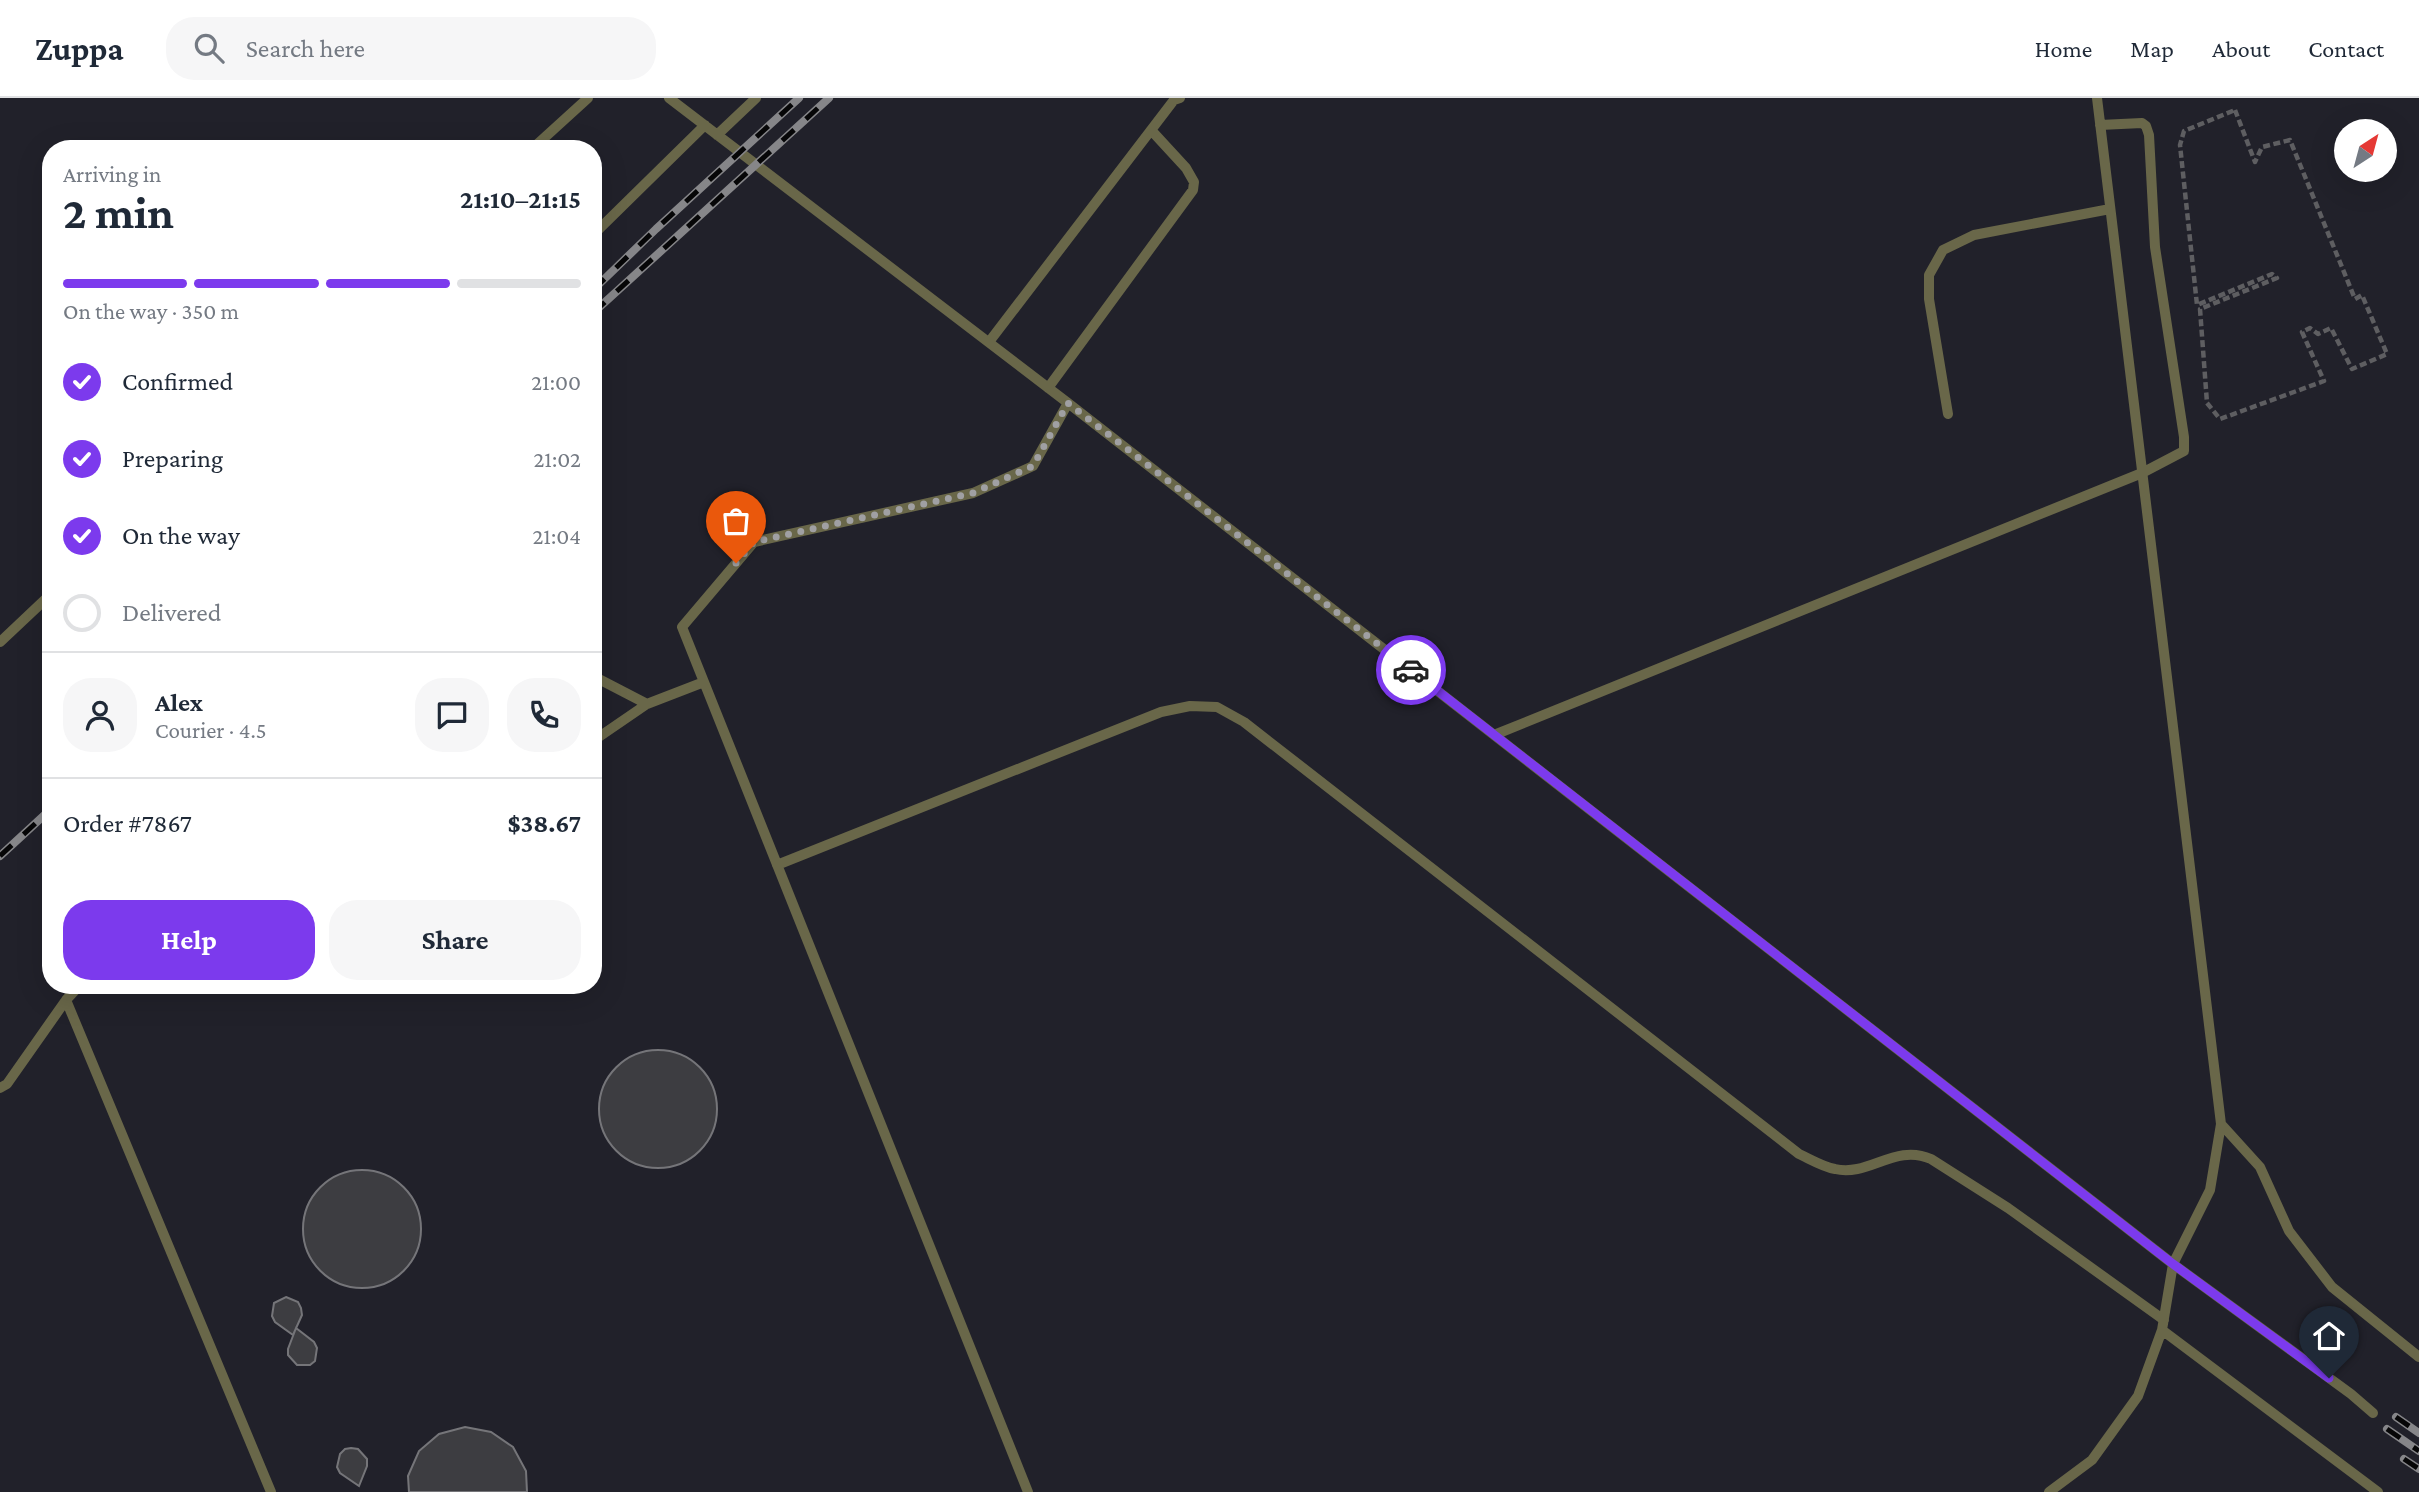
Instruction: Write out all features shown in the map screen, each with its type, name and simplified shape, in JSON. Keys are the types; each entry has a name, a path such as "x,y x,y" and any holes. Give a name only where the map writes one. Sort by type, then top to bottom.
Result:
{"lane":[{"path":"542,140 587,98"},
{"path":"669,98 1068,403 2173,1264 2373,1413"},
{"path":"717,135 756,98"},
{"path":"989,342 1174,100 1180,98"},
{"path":"2049,1492 2092,1460 2138,1396 2163,1325 2173,1264 2210,1190 2221,1124 2097,98"},
{"path":"1494,735 2142,473 2184,451 2155,247 2149,135 2146,126 2141,122 2100,125"},
{"path":"602,226 705,125"},
{"path":"1048,388 1193,190 1194,182 1186,169 1151,131"},
{"path":"1948,414 1928,275 1943,250 1974,235 2110,209"},
{"path":"1028,1492 682,627 754,542 973,493 1033,466 1068,403"},
{"path":"0,642 42,602"},
{"path":"602,681 647,704"},
{"path":"602,735 647,704 704,682"},
{"path":"777,865 1161,712 1190,706 1217,707 1244,722 1799,1154 1834,1170 1850,1170 1901,1154 1919,1153 1931,1159 2008,1208 2378,1492"},
{"path":"0,1087 7,1084 72,994"},
{"path":"66,1000 271,1492"},
{"path":"2221,1124 2260,1167 2289,1231 2332,1287 2419,1357"}],"path":[{"path":"2235,110 2255,162 2262,147 2290,140 2355,299 2362,295 2387,354 2352,369 2331,328 2318,334 2310,328 2302,332 2324,381 2220,419 2207,402 2200,309 2277,278 2272,274 2197,305 2180,145 2184,131 2235,110"}],"shaded area":[{"path":"0,98 2419,98 2419,1492 0,1492"}],"building":[{"path":"658,1050 680,1055 700,1067 712,1087 717,1109 712,1131 700,1151 680,1163 658,1168 636,1163 616,1151 604,1131 599,1109 604,1087 616,1067 636,1055"},
{"path":"362,1170 385,1174 404,1187 417,1206 421,1229 417,1252 404,1271 385,1284 362,1288 339,1284 320,1271 307,1252 303,1229 307,1206 320,1187 339,1174"},
{"path":"286,1297 298,1302 301,1308 302,1315 293,1335 275,1322 272,1316 274,1303"},
{"path":"296,1328 314,1342 317,1348 315,1361 310,1365 297,1365 288,1355"},
{"path":"465,1427 491,1432 513,1447 526,1471 527,1492 409,1492 408,1476 419,1451 439,1434"},
{"path":"351,1448 358,1449 367,1459 359,1486 340,1473 337,1467 340,1454"}],"railway":[{"path":"602,281 799,98"},
{"path":"602,305 829,98"},
{"path":"0,856 42,817"},
{"path":"2396,1417 2419,1433"},
{"path":"2387,1429 2419,1451"},
{"path":"2404,1459 2419,1469"}],"way so far":[{"path":"736,563 754,542 973,493 1033,466 1068,403 1411,670"}],"route":[{"path":"1411,670 2173,1264 2329,1378"}]}
